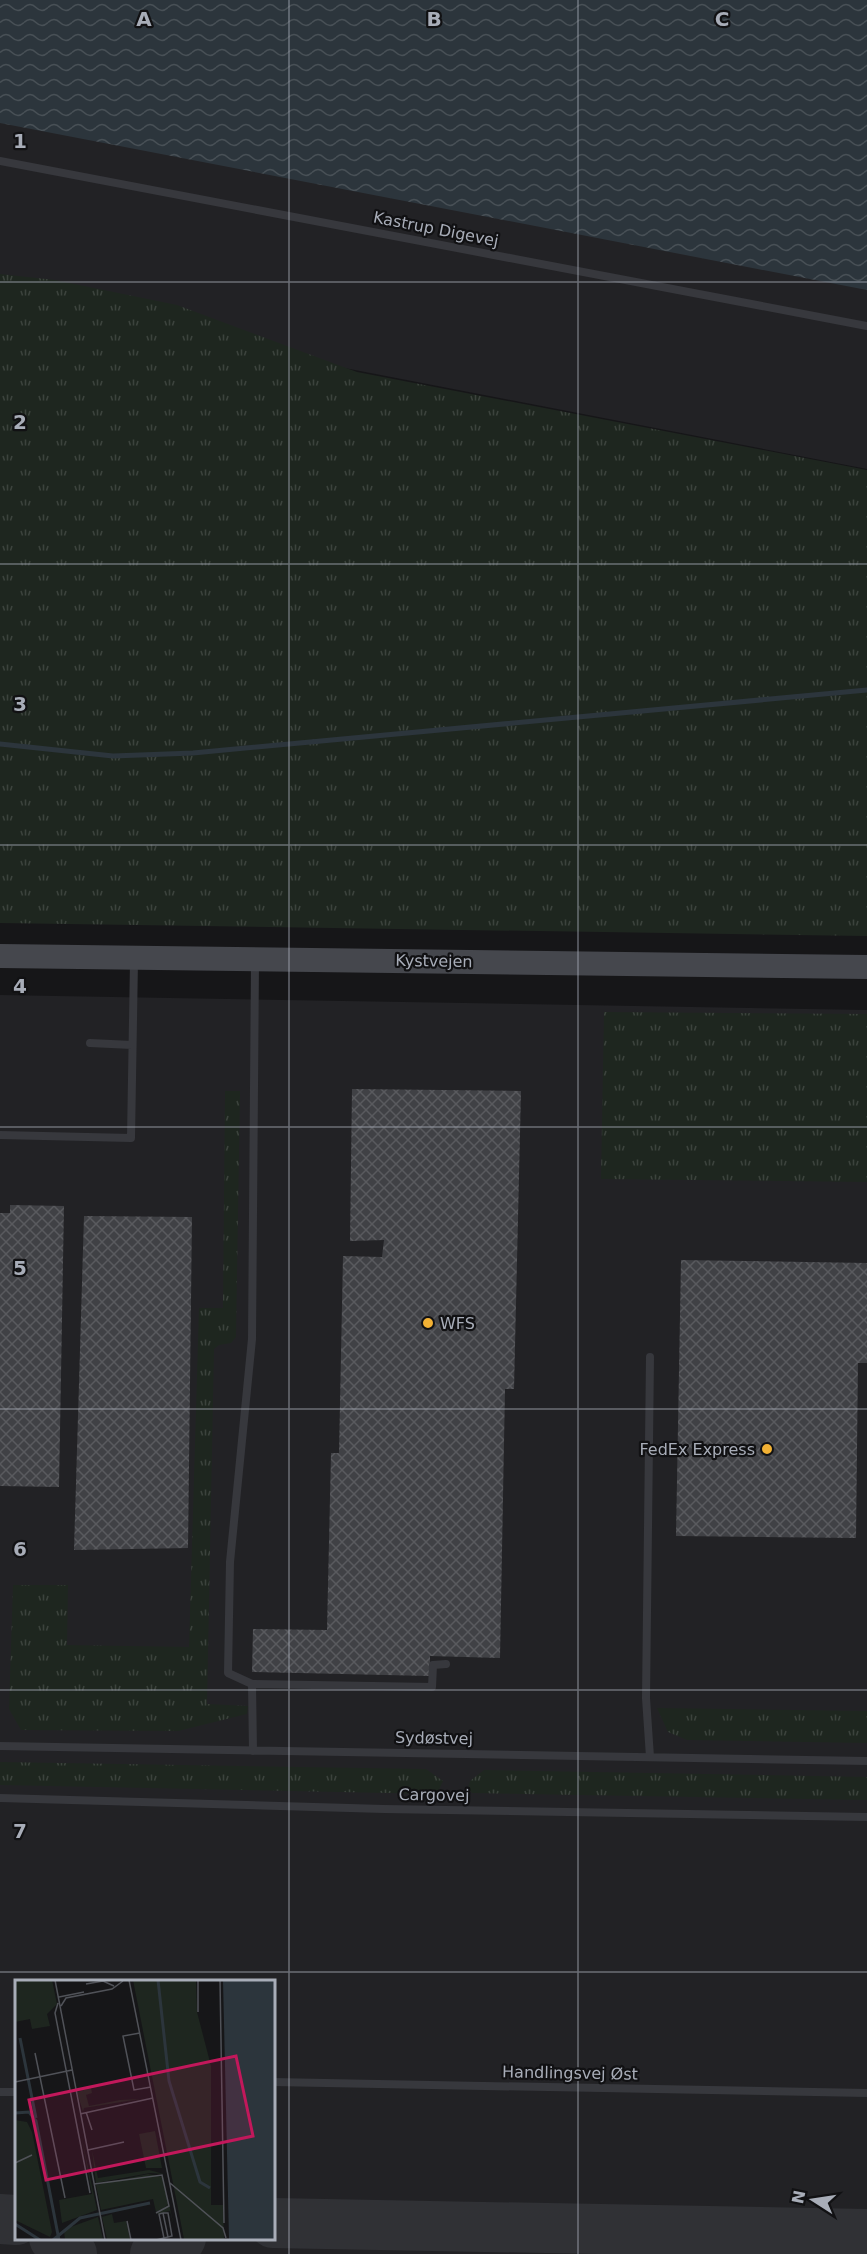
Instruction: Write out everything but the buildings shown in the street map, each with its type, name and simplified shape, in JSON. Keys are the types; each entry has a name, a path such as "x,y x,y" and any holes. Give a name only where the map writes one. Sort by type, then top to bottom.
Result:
{"street":[{"name":"Kystvejen","path":"0,956 867,967"}],"lane":[{"name":"Kastrup Digevej","path":"0,161 867,326"},
{"path":"0,1135 131,1138 134,957"},
{"path":"255,958 252,1338 230,1562 228,1673 252,1684 432,1687 433,1665 446,1664"},
{"path":"90,1043 132,1045"},
{"path":"650,1357 646,1698 650,1757"},
{"path":"252,1684 253,1751"},
{"name":"Sydøstvej","path":"0,1746 867,1761"},
{"name":"Cargovej","path":"0,1798 384,1809 867,1817"},
{"name":"Handlingsvej Øst","path":"274,2082 867,2093"}],"shaded area":[{"path":"0,121 867,288 867,469 267,353 0,377"},
{"path":"0,995 867,1010 867,2254 0,2254"}],"green space":[{"path":"0,274 55,280 177,305 357,372 867,470 867,936 0,923"},
{"path":"604,1012 867,1014 867,1182 601,1179"},
{"path":"225,1091 240,1091 236,1337 231,1343 219,1345 214,1349 207,1704 248,1706 247,1714 178,1731 21,1730 9,1709 13,1585 68,1585 67,1645 189,1647 199,1308 223,1308"},
{"path":"657,1708 867,1711 867,1743 687,1740 668,1732"},
{"path":"0,1762 426,1769 443,1781 437,1794 0,1785"},
{"path":"484,1770 867,1777 867,1800 472,1793 468,1789 470,1781"}],"water":[{"path":"0,0 867,0 867,290 0,123"}],"waterway":[{"path":"0,744 113,756 193,753 867,690"}],"taxiway":[{"path":"0,2219 15,2220"},
{"path":"274,2223 867,2234"},
{"path":"55,2239 72,2254"},
{"path":"155,2254 179,2239"}],"place":[{"name":"WFS","path":"428,1323"},
{"name":"FedEx Express","path":"767,1449"}]}
